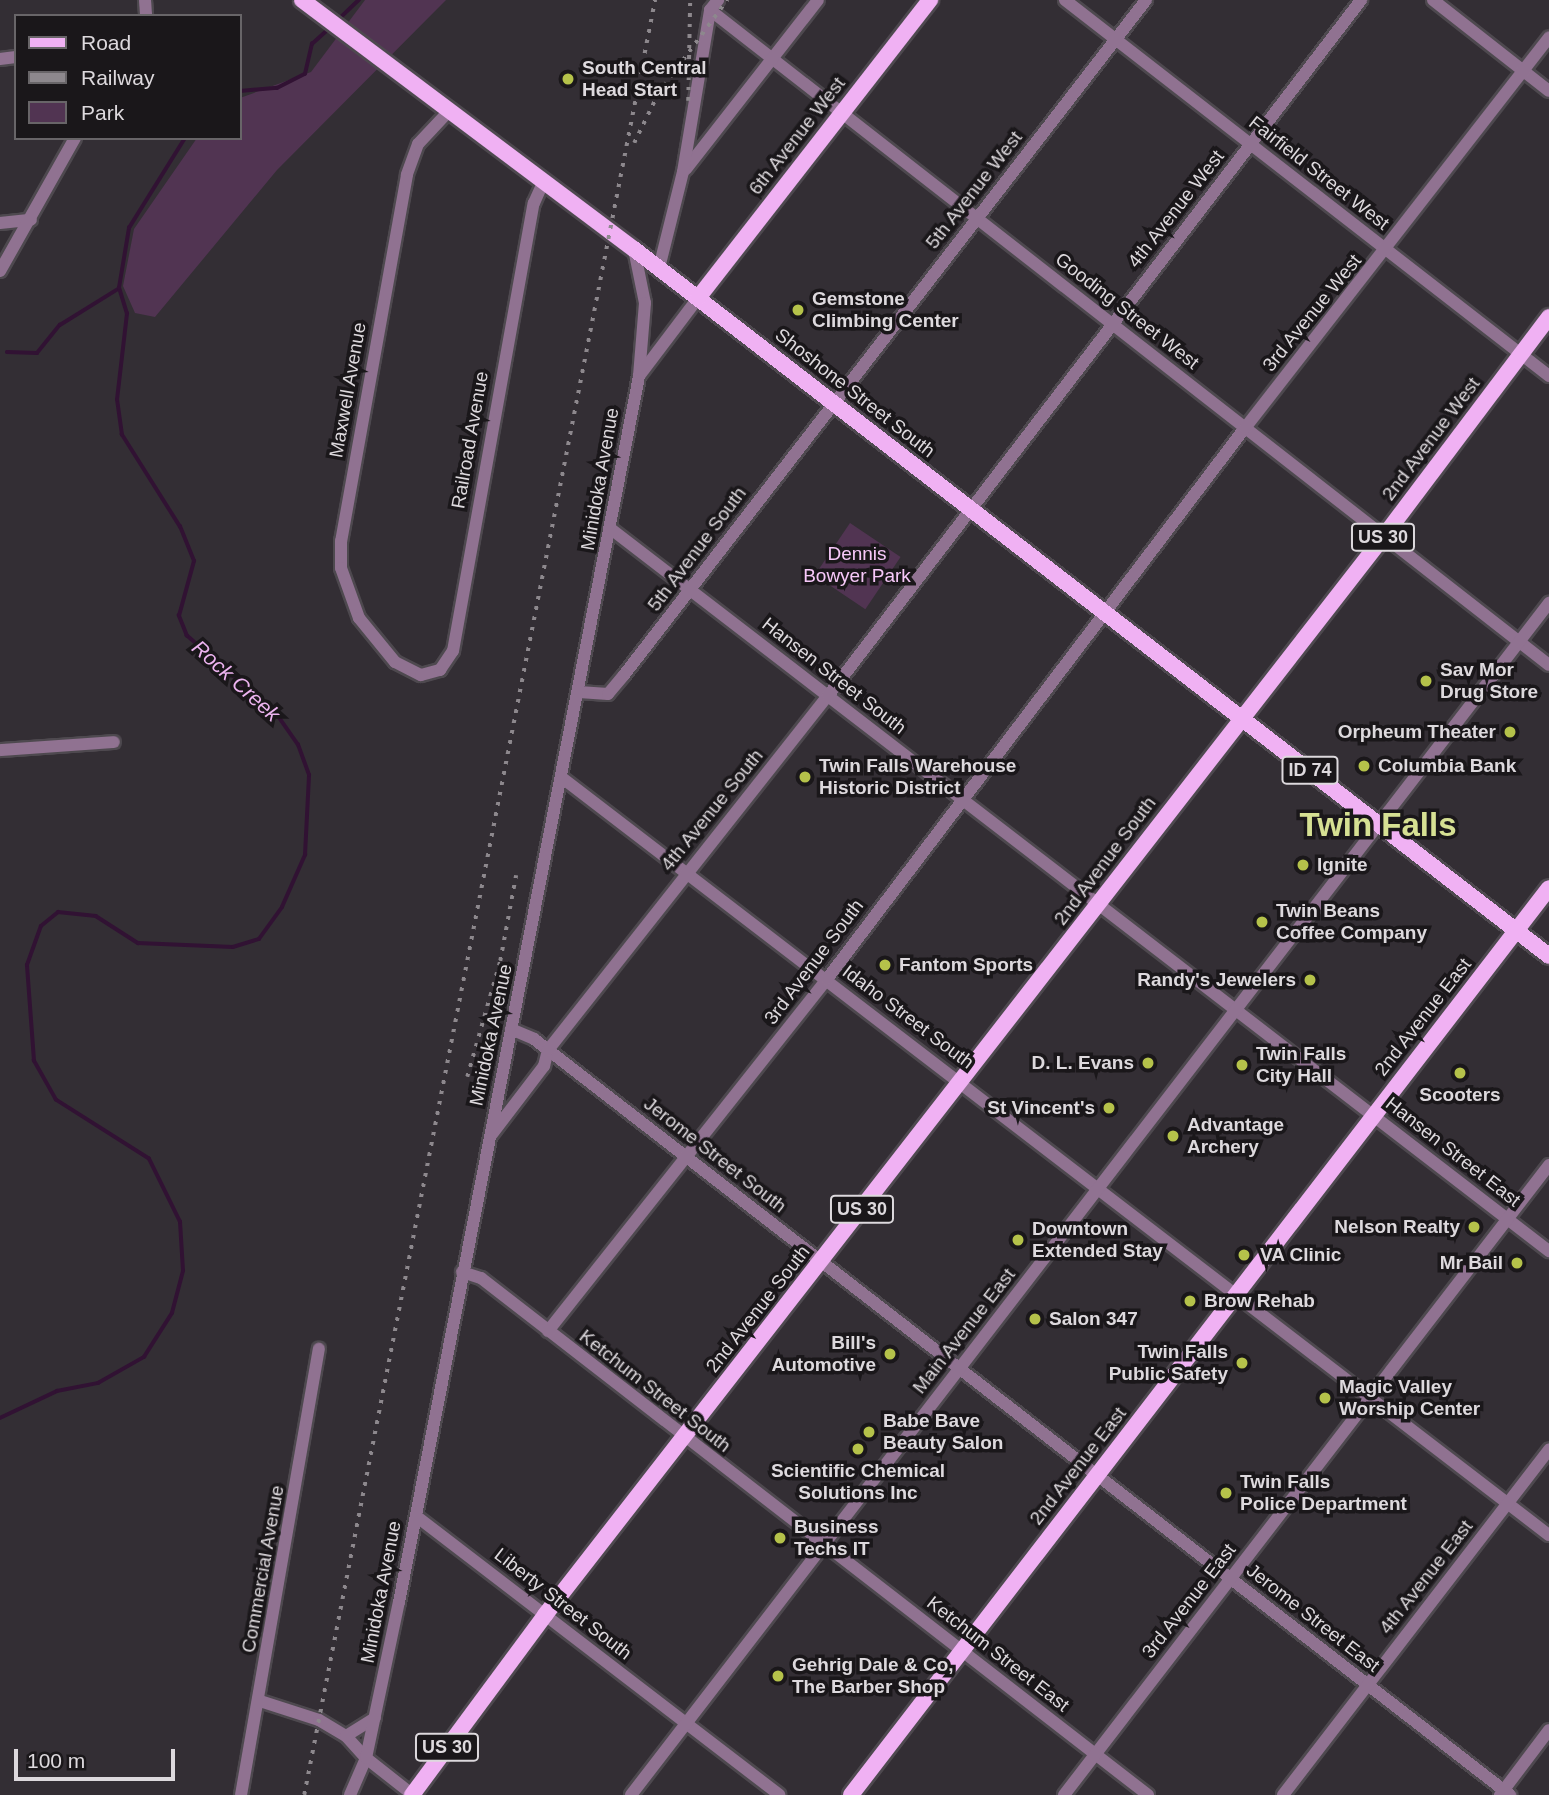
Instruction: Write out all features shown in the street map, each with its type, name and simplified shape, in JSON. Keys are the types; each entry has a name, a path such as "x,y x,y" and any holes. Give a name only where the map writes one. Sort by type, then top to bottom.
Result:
{"main road":[{"name":"Shoshone Street South","path":"302,0 659,268 1379,824"},
{"name":"6th Avenue West","path":"698,298 930,0"},
{"name":"2nd Avenue West","path":"1240,716 1384,537 1549,317"},
{"name":"2nd Avenue South","path":"412,1795 545,1615 1099,905 1240,716"},
{"name":"ID 74","path":"1379,824 1516,930"},
{"name":"2nd Avenue East","path":"851,1795 1549,888"},
{"path":"1516,930 1549,956"}],"street":[{"path":"683,172 818,0"},
{"name":"Fairfield Street West","path":"1065,0 1549,376"},
{"name":"5th Avenue West","path":"833,403 1146,0"},
{"name":"4th Avenue West","path":"969,508 1361,0"},
{"path":"1433,0 1549,91"},
{"path":"659,268 683,172 714,5"},
{"name":"Gooding Street West","path":"714,5 772,58 1549,665"},
{"name":"3rd Avenue West","path":"1105,612 1549,37"},
{"name":"Maxwell Avenue","path":"406,667 387,654 359,618 341,568 341,541 407,175 418,144 445,109"},
{"path":"0,271 74,140"},
{"name":"Railroad Avenue","path":"406,667 421,675 439,670 453,651 531,216 544,181"},
{"path":"0,223 31,220"},
{"path":"634,249 646,303 639,376"},
{"name":"Minidoka Avenue","path":"351,1795 366,1758 416,1516 639,376 698,298"},
{"name":"5th Avenue South","path":"579,692 608,694 833,403"},
{"name":"4th Avenue South","path":"489,1137 544,1066 548,1050 828,696 969,508"},
{"name":"Hansen Street South","path":"611,529 1099,905"},
{"name":"Main Avenue East","path":"631,1795 1549,603"},
{"name":"3rd Avenue South","path":"548,1331 827,979 1105,612"},
{"path":"0,750 114,742"},
{"name":"Idaho Street South","path":"561,777 1098,1186 1549,1535"},
{"name":"Hansen Street East","path":"1099,905 1549,1251"},
{"name":"Jerome Street South","path":"511,1029 548,1050 961,1367"},
{"name":"3rd Avenue East","path":"1064,1795 1549,1164"},
{"name":"Ketchum Street South","path":"462,1272 481,1278 824,1543"},
{"name":"Commercial Avenue","path":"241,1795 260,1701 319,1349"},
{"name":"Jerome Street East","path":"961,1367 1504,1793"},
{"name":"4th Avenue East","path":"1283,1795 1549,1449"},
{"name":"Liberty Street South","path":"416,1516 779,1795"},
{"name":"Ketchum Street East","path":"824,1543 1148,1795"},
{"path":"260,1701 318,1720 346,1736 366,1758 412,1795"},
{"path":"346,1736 374,1718"},
{"path":"1504,1793 1549,1730"}],"green space":[{"path":"365,0 446,0 277,170 155,317 135,313 123,286 134,229 196,140 242,140 242,97 311,72"},
{"name":"Dennis Bowyer Park","path":"850,523 901,557 865,609 815,575"}],"waterway":[{"name":"Rock Creek","path":"338,20 359,0"},
{"name":"Rock Creek","path":"242,91 277,88 305,74 312,44 330,28"},
{"name":"Rock Creek","path":"0,1418 57,1391 98,1383 144,1357 172,1313 183,1271 180,1222 149,1159 56,1100 34,1061 27,965 41,926 58,912 96,916 138,943 233,947 259,939 282,907 305,855 309,775 298,745 277,715 187,636 179,616 194,561 180,527 122,435 117,400 127,314 119,288 129,228 184,140"},
{"path":"7,352 37,353 60,325 118,289"}],"railway":[{"path":"304,1795 655,0"},
{"path":"688,101 690,0"},
{"path":"634,143 658,94 727,0"},
{"path":"467,1077 500,961 516,875"}],"place":[{"name":"South Central Head Start","path":"568,79"},
{"name":"Gemstone Climbing Center","path":"798,310"},
{"name":"Sav Mor Drug Store","path":"1426,681"},
{"name":"Orpheum Theater","path":"1510,732"},
{"name":"Columbia Bank","path":"1364,766"},
{"name":"Twin Falls Warehouse Historic District","path":"805,777"},
{"name":"Ignite","path":"1303,865"},
{"name":"Twin Beans Coffee Company","path":"1262,922"},
{"name":"Fantom Sports","path":"885,965"},
{"name":"Randy's Jewelers","path":"1310,980"},
{"name":"D. L. Evans","path":"1148,1063"},
{"name":"Twin Falls City Hall","path":"1242,1065"},
{"name":"Scooters","path":"1460,1073"},
{"name":"St Vincent's","path":"1109,1108"},
{"name":"Advantage Archery","path":"1173,1136"},
{"name":"Nelson Realty","path":"1474,1227"},
{"name":"Downtown Extended Stay","path":"1018,1240"},
{"name":"VA Clinic","path":"1244,1255"},
{"name":"Mr Bail","path":"1517,1263"},
{"name":"Brow Rehab","path":"1190,1301"},
{"name":"Salon 347","path":"1035,1319"},
{"name":"Bill's Automotive","path":"890,1354"},
{"name":"Twin Falls Public Safety","path":"1242,1363"},
{"name":"Magic Valley Worship Center","path":"1325,1398"},
{"name":"Babe Bave Beauty Salon","path":"869,1432"},
{"name":"Scientific Chemical Solutions Inc","path":"858,1449"},
{"name":"Twin Falls Police Department","path":"1226,1493"},
{"name":"Business Techs IT","path":"780,1538"},
{"name":"Gehrig Dale & Co, The Barber Shop","path":"778,1676"}],"district":[{"name":"Twin Falls","path":"1378,825"}]}
